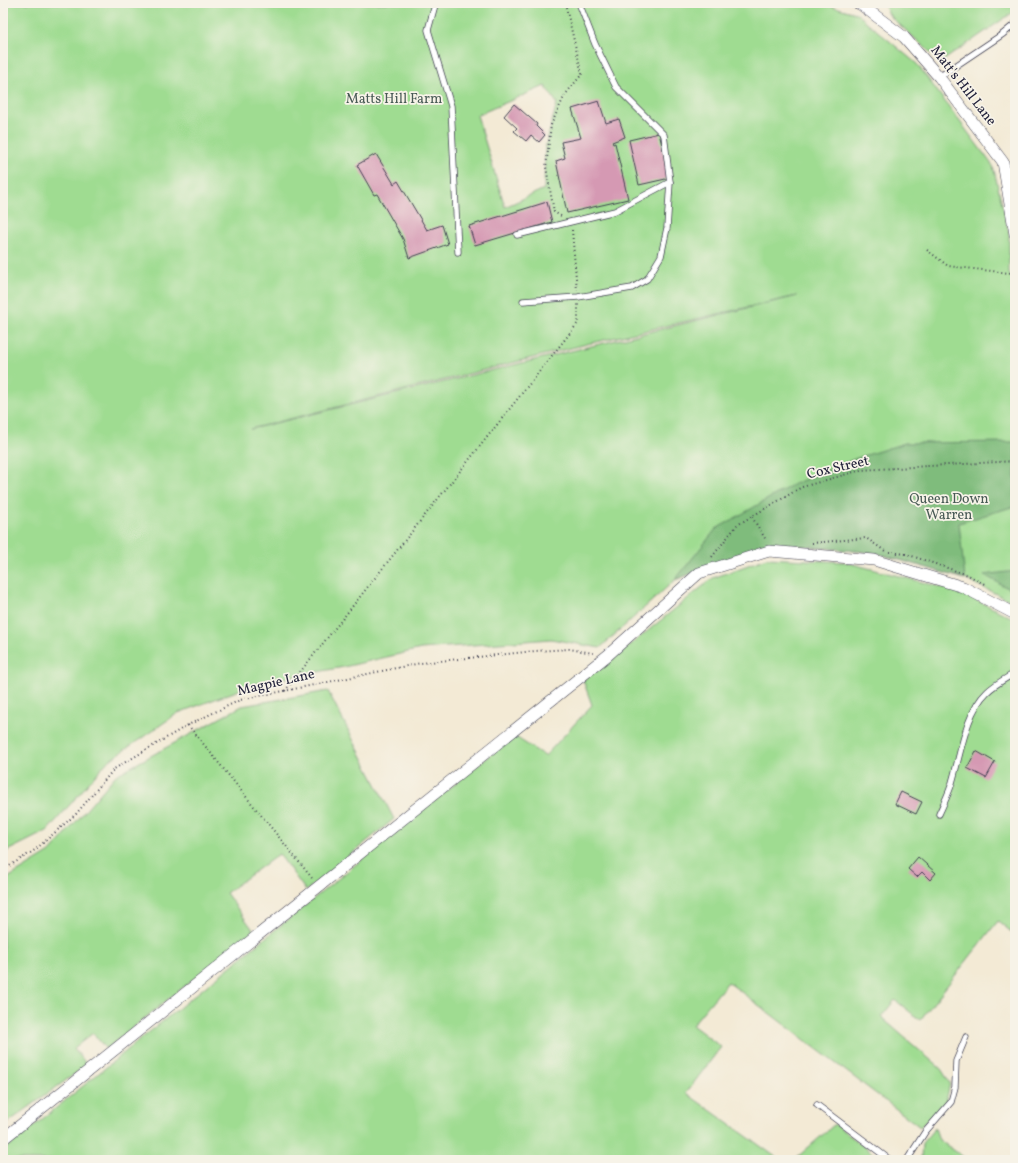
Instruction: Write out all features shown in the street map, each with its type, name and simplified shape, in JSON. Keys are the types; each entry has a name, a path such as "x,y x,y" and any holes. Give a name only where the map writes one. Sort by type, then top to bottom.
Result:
{"street":[{"name":"Matt's Hill Lane","path":"857,3 904,37 939,77 1003,162 1015,234"},
{"path":"3,1139 608,655 699,574 769,551 874,560 963,587 1015,614"}],"lane":[{"path":"438,3 428,30 451,106 458,252"},
{"path":"523,301 578,297 632,288 647,280 661,256 667,228 670,182 664,135 616,87 579,3"},
{"path":"939,77 1003,34 1015,24"},
{"path":"517,235 615,210 670,182"},
{"path":"940,814 951,786 968,725 974,711 986,692 999,682 1015,673"},
{"path":"907,1160 925,1132 951,1102 955,1086 956,1061 966,1037"},
{"path":"816,1105 890,1160"}],"path":[{"path":"285,690 578,323 578,297 571,221 554,212 546,167 551,125 565,96 582,74 565,3"},
{"path":"927,250 948,266 1009,273 1015,271"},
{"name":"Cox Street","path":"699,574 737,526 802,487 861,470 1015,460"},
{"name":"Magpie Lane","path":"3,870 35,850 76,814 114,769 188,725 240,700 421,663 444,660 569,649 608,655"},
{"path":"188,725 319,886"}],"green space":[{"name":"Matts Hill Farm","path":"3,3 821,3 856,13 917,64 993,166 1009,233 1009,273 1015,284 1015,603 965,579 876,553 771,543 675,580 600,648 551,639 421,649 344,667 258,683 178,713 107,762 47,831 3,853","holes":["545,86 557,103 545,148 544,189 505,207 477,115","797,296 251,429 250,429 591,343"]},
{"path":"883,3 1010,3 1015,11 941,62 890,16"},
{"name":"Queen Down Warren","path":"1015,442 1015,506 959,523 965,579 876,553 771,543 675,580 716,529 794,484 857,458 905,443"},
{"path":"767,558 845,562 960,592 1015,619 1015,935 998,921 920,1020 895,1000 881,1017 941,1069 950,1083 946,1102 920,1127 728,982 692,1025 721,1047 686,1093 780,1160 3,1160 3,1151 514,736 545,756 592,705 583,680 603,667 713,578"},
{"path":"1015,571 1015,592 984,575"},
{"path":"328,691 394,819 306,891 279,854 226,893 254,931 106,1049 93,1033 74,1048 87,1065 3,1126 3,881 50,852 116,775 242,706"},
{"path":"835,1124 881,1160 794,1160"},
{"path":"935,1128 939,1140 968,1160 921,1160 922,1143"}],"building":[{"path":"599,101 606,123 619,119 625,137 612,142 613,144 615,143 628,199 567,213 556,161 565,158 561,142 581,138 572,109"},
{"path":"514,104 537,124 536,126 545,135 539,142 531,135 526,141 514,131 517,128 504,116"},
{"path":"659,133 670,178 639,185 629,140"},
{"path":"376,154 394,184 398,181 427,230 442,225 448,244 409,258 403,239 377,194 374,195 357,165"},
{"path":"547,202 552,222 475,245 469,226"},
{"path":"976,751 995,762 986,778 967,768"},
{"path":"901,792 922,802 916,814 895,804"},
{"path":"918,857 936,873 930,880 922,872 917,877 908,869"}]}
